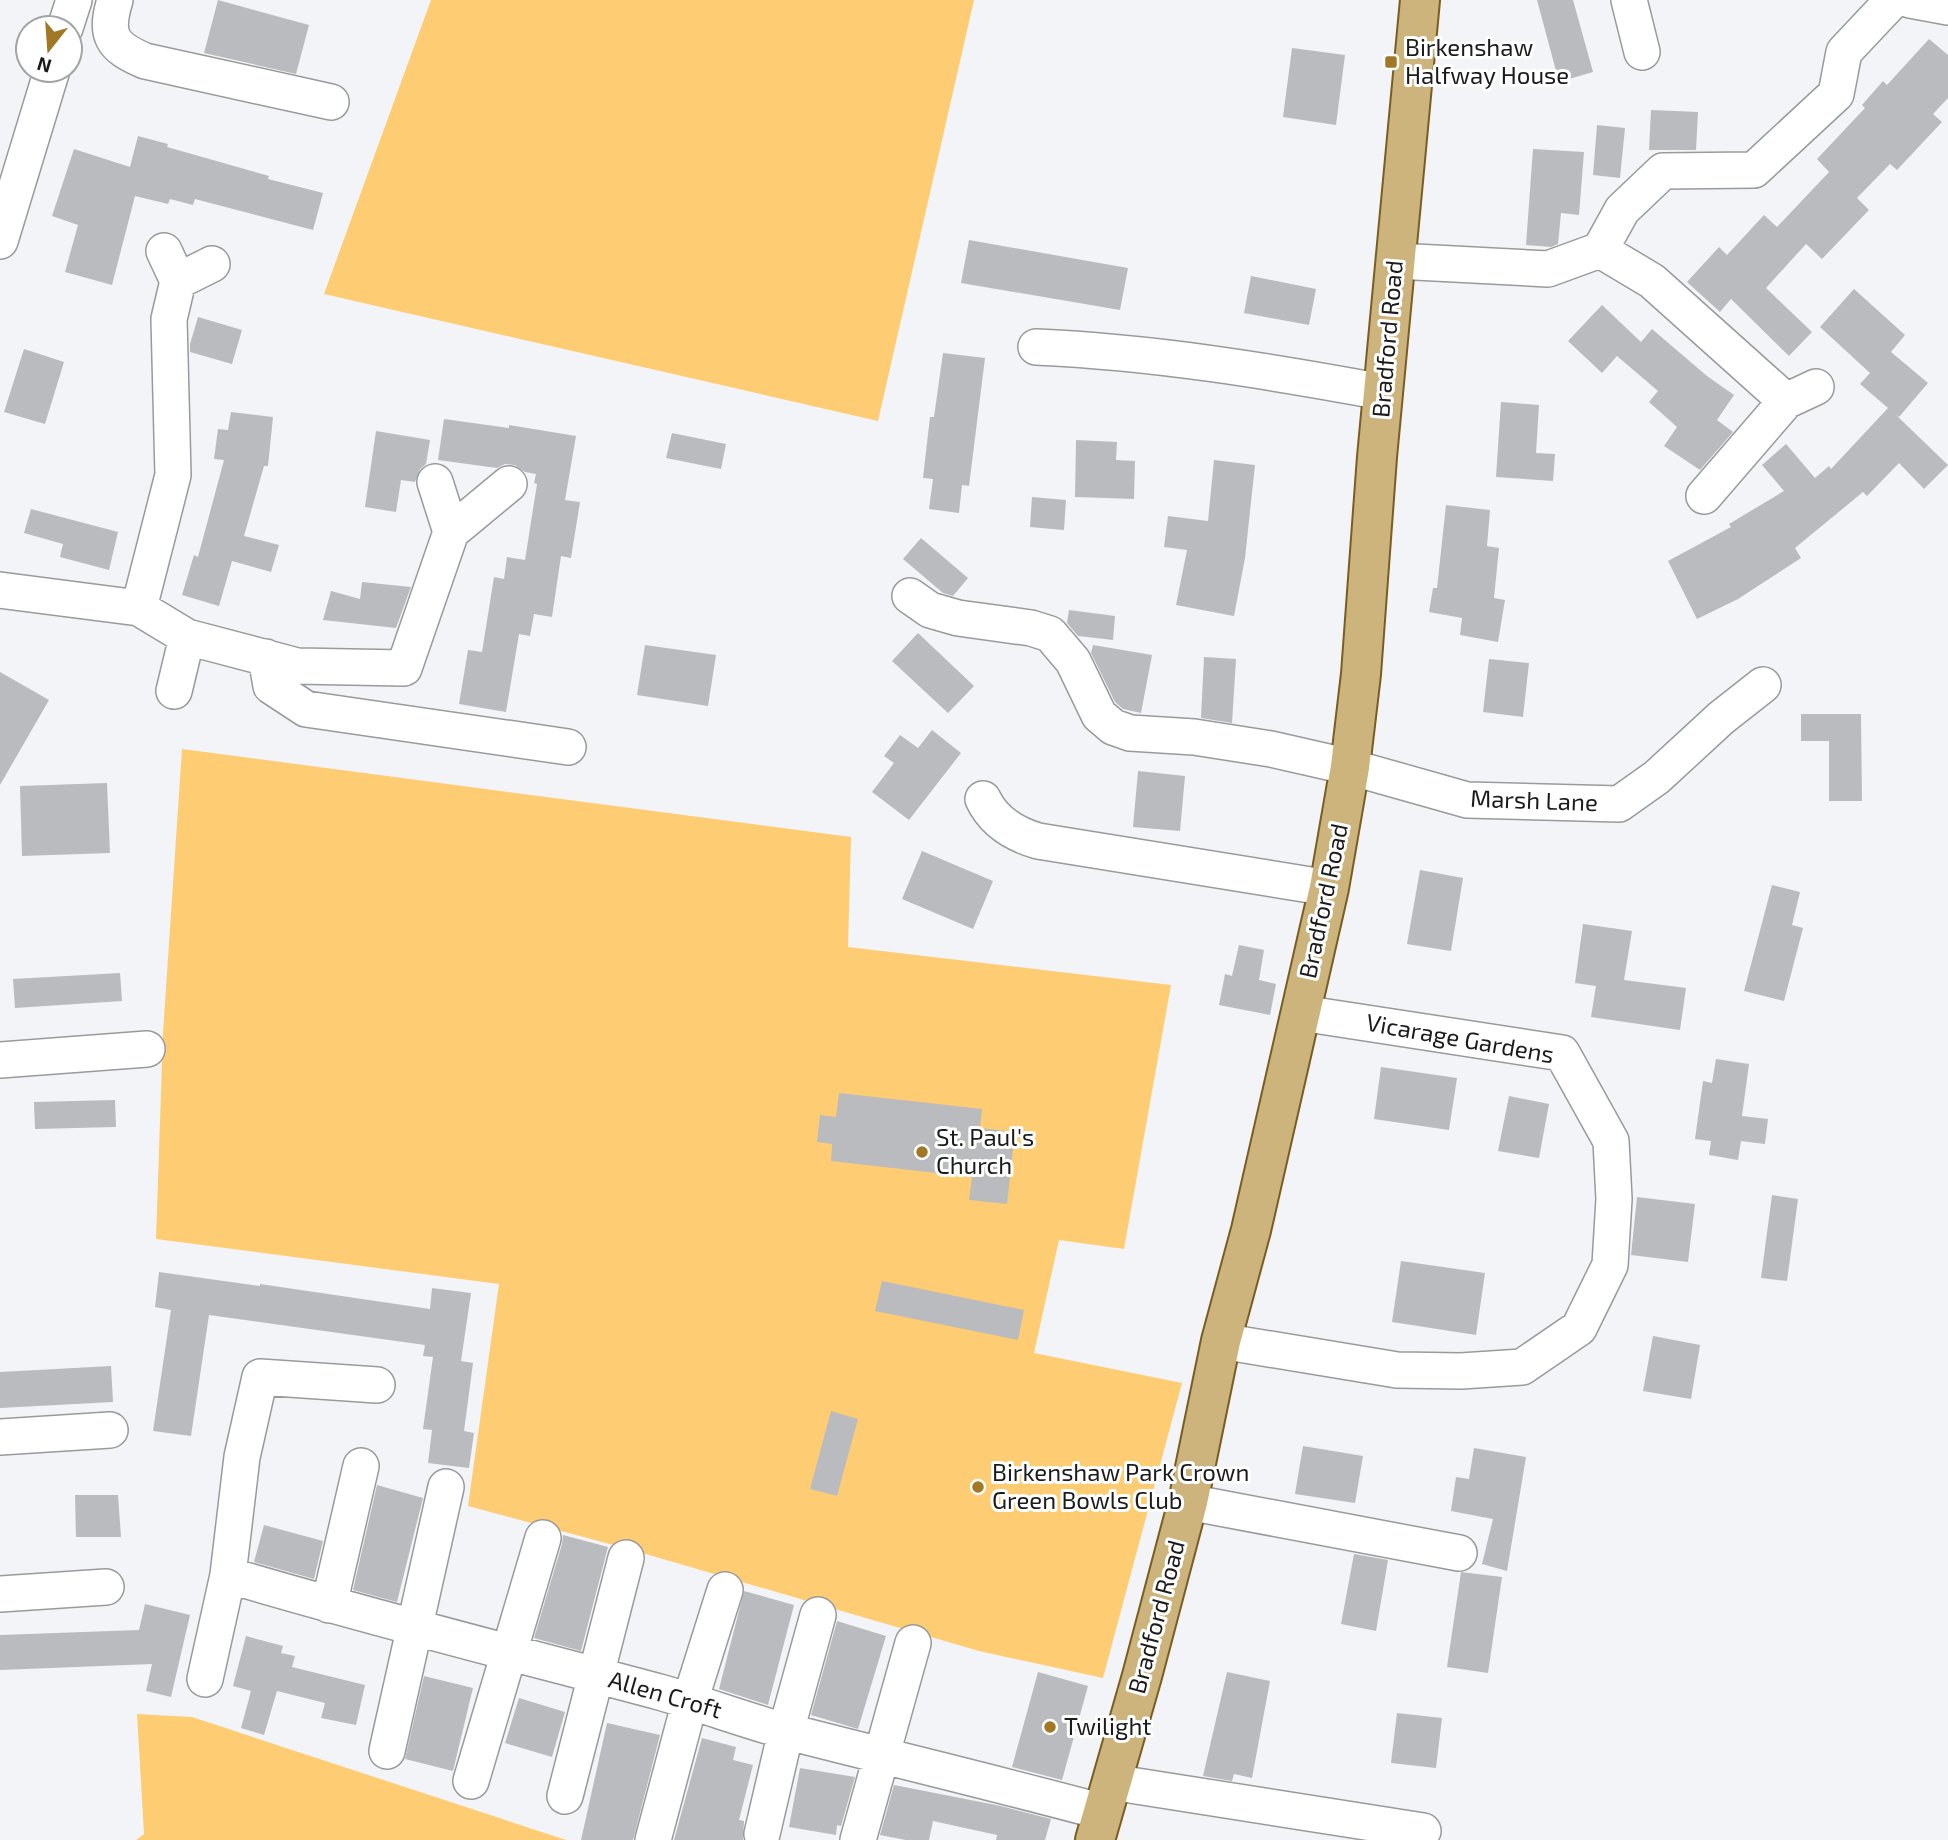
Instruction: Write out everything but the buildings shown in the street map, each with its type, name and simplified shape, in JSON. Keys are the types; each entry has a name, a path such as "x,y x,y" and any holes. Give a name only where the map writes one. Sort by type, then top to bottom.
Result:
{"main road":[{"name":"Bradford Road","path":"1103,1812 1188,1502 1221,1341 1251,1230 1329,888 1350,767 1361,674 1383,391 1420,0"}],"street":[{"path":"115,0 110,15 111,35 123,52 145,61 331,102"},
{"path":"1629,0 1643,52"},
{"path":"1396,261 1548,269 1600,250 1622,210 1663,171 1754,170 1836,94 1844,52 1893,0"},
{"path":"1909,0 1948,7"},
{"path":"0,242 48,84"},
{"path":"1600,250 1652,281 1801,394 1750,443 1704,496"},
{"path":"139,608 173,475 169,320 171,266 212,264"},
{"path":"1036,347 1096,349 1272,372 1383,391"},
{"path":"435,482 451,532"},
{"path":"0,590 139,608 187,636 297,666 404,668 451,532 509,484"},
{"name":"Marsh Lane","path":"911,596 930,610 958,618 1031,628 1050,635 1073,661 1099,715 1113,727 1130,733 1194,737 1271,749 1350,767 1467,800 1619,804 1657,777 1721,718 1763,685"},
{"path":"174,691 187,636"},
{"path":"266,657 271,686 306,709 568,747"},
{"path":"983,799 990,813 1009,829 1038,841 1329,888"},
{"name":"Vicarage Gardens","path":"1221,1341 1397,1370 1461,1371 1522,1367 1579,1328 1610,1265 1614,1199 1611,1141 1562,1053 1301,1013"},
{"path":"0,1060 147,1049"},
{"path":"205,1679 228,1575 242,1457 260,1377 376,1385"},
{"path":"0,1437 110,1430"},
{"path":"329,1605 361,1466"},
{"path":"387,1751 446,1487"},
{"path":"1188,1502 1459,1553"},
{"path":"471,1781 543,1538"},
{"path":"565,1796 626,1558"},
{"name":"Allen Croft","path":"228,1575 416,1629 508,1651 690,1701 786,1731 1103,1812"},
{"path":"0,1594 106,1587"},
{"path":"653,1840 690,1701 725,1590"},
{"path":"762,1834 786,1731 818,1615"},
{"path":"858,1840 913,1643"},
{"path":"1103,1812 1423,1830"}],"shaded area":[{"path":"431,0 974,0 878,421 324,294"},
{"path":"182,749 851,837 848,947 1171,985 1124,1249 1059,1240 1034,1353 1182,1383 1103,1678 979,1651 632,1550 468,1506 499,1284 156,1239 163,1033"},
{"path":"137,1714 192,1717 566,1840 136,1840 144,1834"}],"place":[{"name":"Birkenshaw Halfway House","path":"1391,62"},
{"name":"St. Paul's Church","path":"922,1152"},
{"name":"Birkenshaw Park Crown Green Bowls Club","path":"978,1487"},
{"name":"Twilight","path":"1050,1727"}]}
